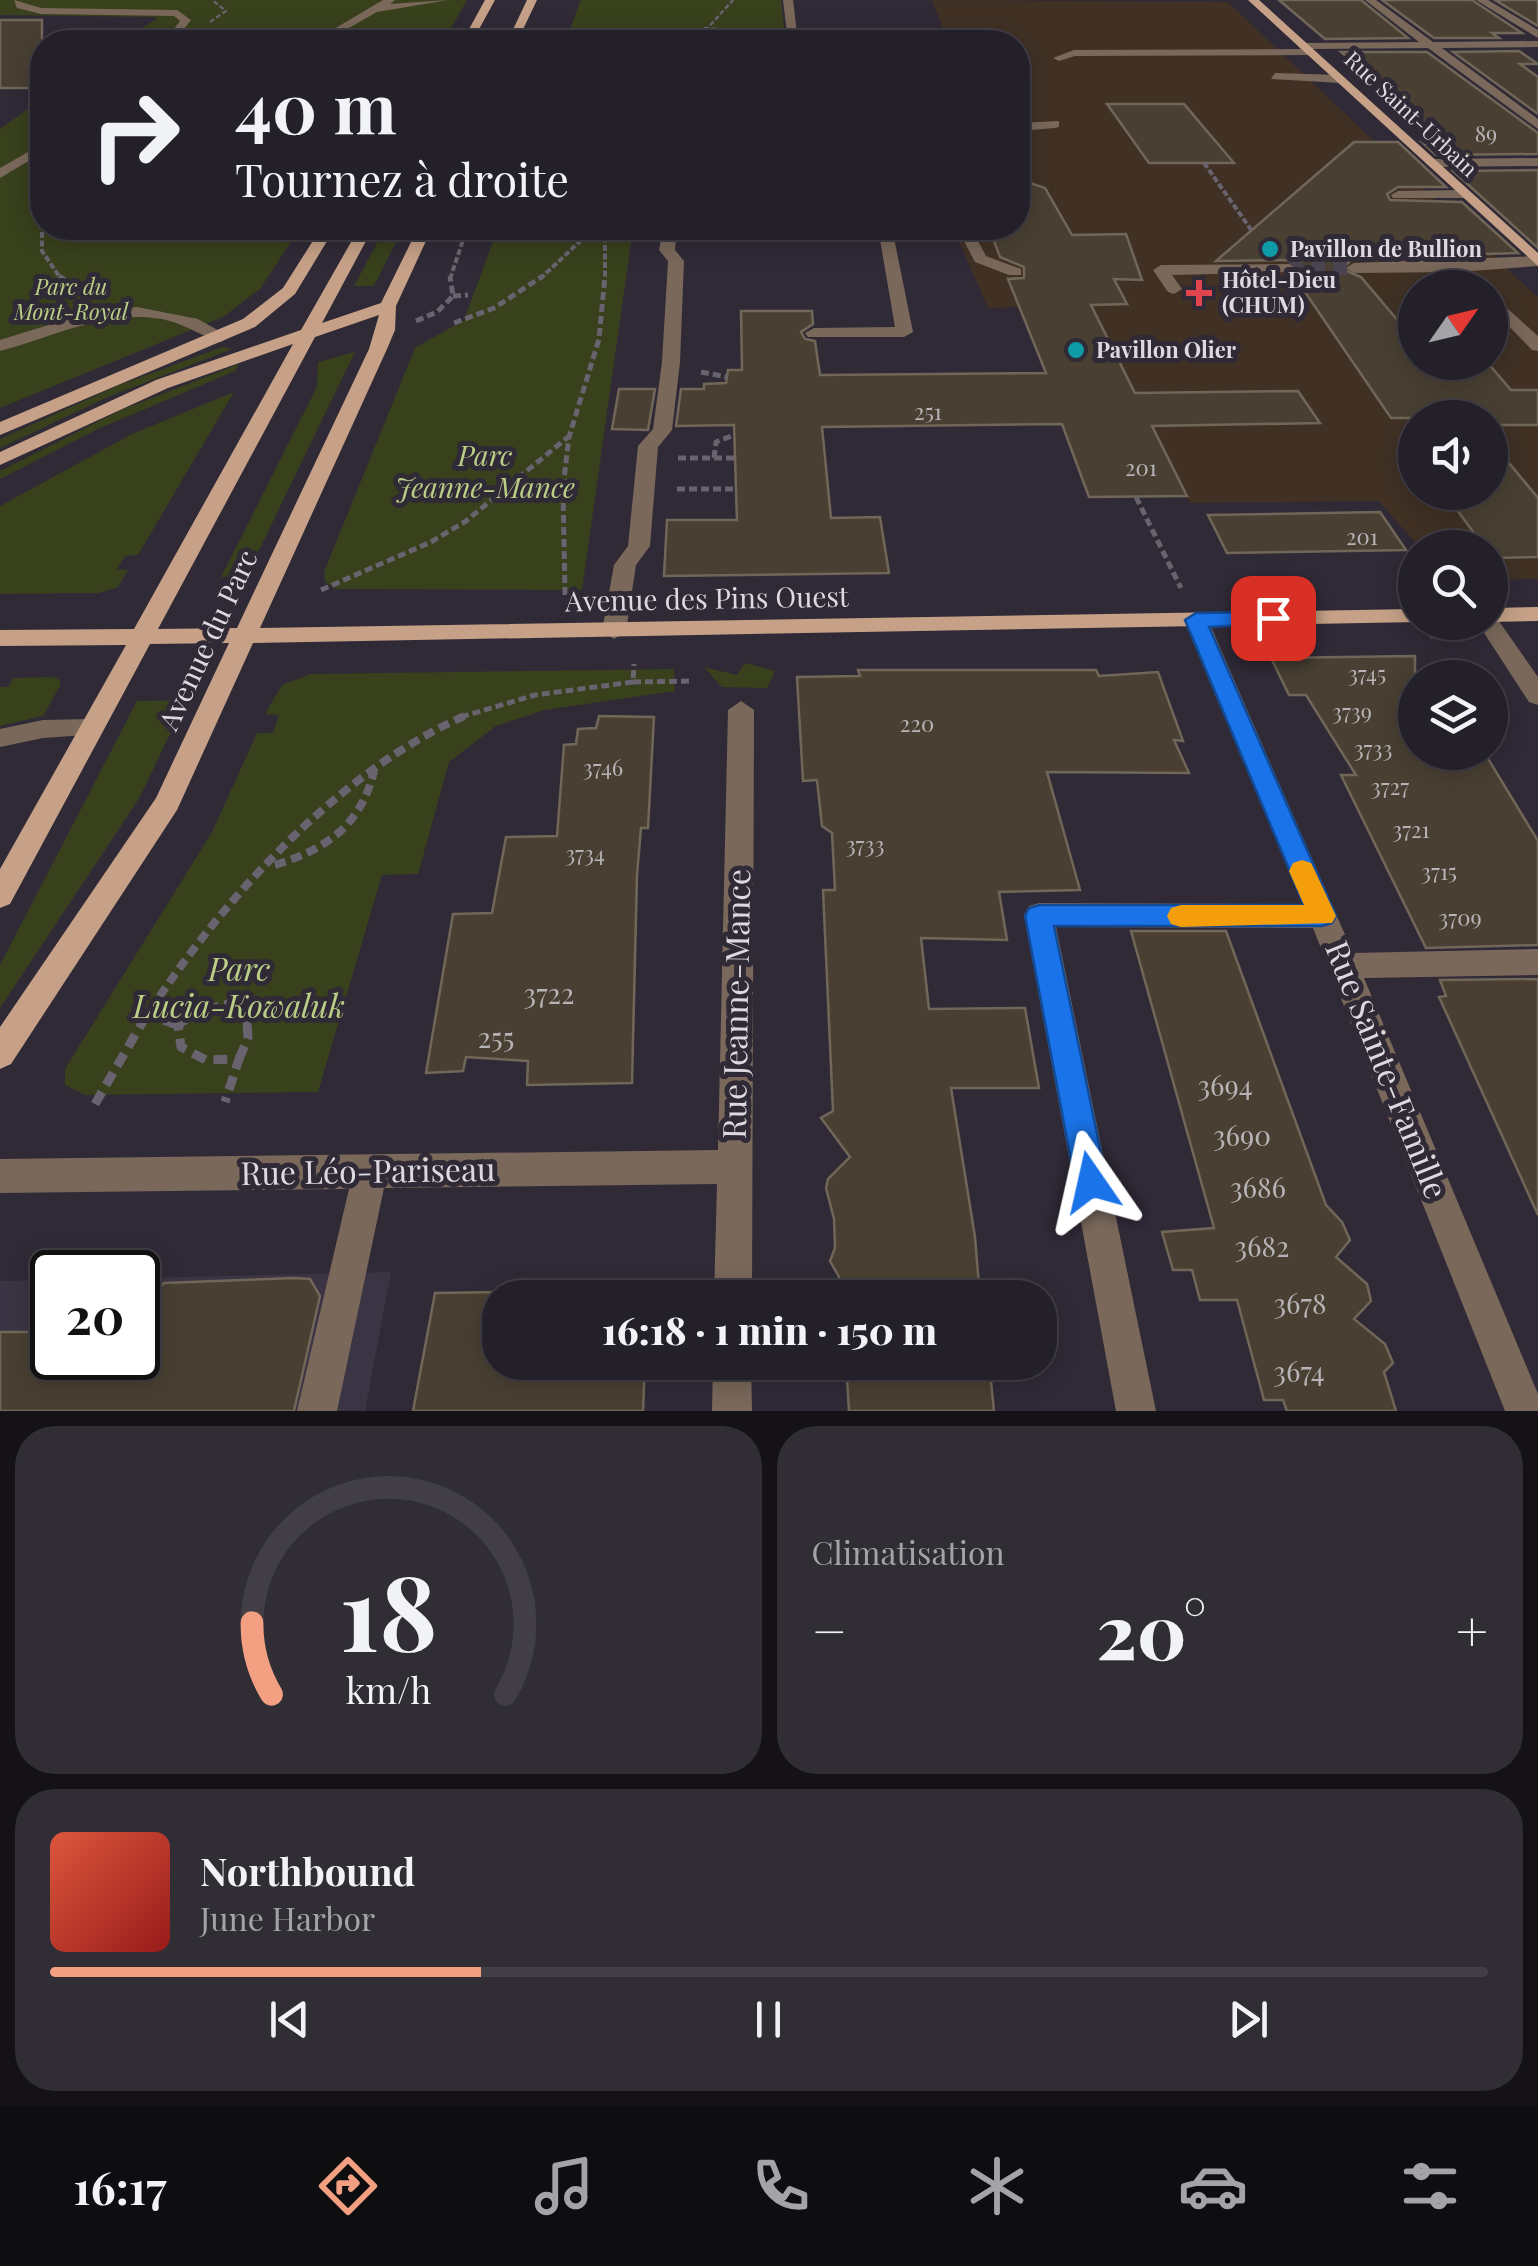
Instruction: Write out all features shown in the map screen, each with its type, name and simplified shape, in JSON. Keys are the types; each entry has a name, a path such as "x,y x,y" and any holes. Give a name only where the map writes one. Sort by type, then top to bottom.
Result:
{"main road":[{"path":"473,30 490,0"},
{"path":"518,30 532,0"},
{"name":"Rue Saint-Urbain","path":"1253,0 1538,261"},
{"path":"0,429 215,333 283,298 320,240"},
{"name":"Avenue du Parc","path":"0,896 359,240"},
{"name":"Avenue du Parc","path":"0,1054 167,803 386,330 388,306 419,240"},
{"path":"0,459 149,389 388,306"},
{"path":"1508,614 1538,614"},
{"name":"Avenue des Pins Ouest","path":"0,638 1398,616"}],"street":[{"path":"340,30 390,0"},
{"path":"378,9 443,0"},
{"path":"788,0 792,30"},
{"path":"1370,0 1538,125"},
{"path":"1482,0 1538,35"},
{"path":"0,9 18,1 26,9 177,13 186,20 178,30"},
{"path":"1059,58 1074,52 1538,44"},
{"path":"1278,79 1340,79"},
{"path":"1030,126 1055,124"},
{"path":"0,174 30,155"},
{"path":"1432,163 1538,162"},
{"path":"1398,194 1464,194"},
{"path":"614,631 625,565 639,546 648,446 662,430 671,362 676,262 667,250 668,240"},
{"path":"814,333 904,332 887,240"},
{"path":"970,240 980,258 1015,272"},
{"path":"1354,268 1538,261"},
{"path":"1458,267 1461,270"},
{"path":"1174,289 1161,270 1289,268"},
{"path":"0,346 80,320 142,310 175,315 215,333"},
{"path":"1508,316 1538,346"},
{"name":"Rue Sainte-Famille","path":"1196,620 1525,1411"},
{"path":"1500,640 1538,696"},
{"name":"Rue Jeanne-Mance","path":"733,1280 740,710"},
{"path":"0,738 43,729 92,728"},
{"path":"1136,1411 1039,916 1322,916"},
{"path":"1343,966 1538,962"},
{"name":"Rue Léo-Pariseau","path":"0,1176 735,1167"},
{"path":"317,1411 370,1173"},
{"path":"732,1380 732,1411"}],"path":[{"path":"704,28 734,0"},
{"path":"704,28 721,29"},
{"path":"1204,163 1252,231"},
{"path":"39,240 38,246 56,273 85,293 142,310"},
{"path":"453,296 449,273 462,240"},
{"path":"454,322 485,311 547,272 581,240"},
{"path":"565,594 564,487 568,437 599,339 606,240"},
{"path":"412,322 437,312 453,296 468,296"},
{"path":"714,458 716,442 734,435"},
{"path":"321,590 412,551 466,521 568,437"},
{"path":"647,458 734,458"},
{"path":"644,489 736,489"},
{"path":"1136,496 1181,588"},
{"path":"633,682 634,664"},
{"path":"95,1104 147,1016 211,933 273,865 374,770 439,728 487,707 546,692 633,682 693,681"},
{"path":"273,865 304,857 333,841 370,797 374,770"},
{"path":"178,1025 200,1010 225,1002 245,1003 248,1038 224,1102"},
{"path":"147,1016 178,1025"},
{"path":"178,1025 181,1046 206,1060 238,1059"}],"shaded area":[{"name":"Hôtel-Dieu (CHUM)","path":"932,0 1228,2 1538,298 1538,579 1508,580 1508,530 1404,530 1379,501 1190,503 1135,393 1022,307 988,308 958,240 1030,240 1030,30 943,30"},
{"path":"391,1272 365,1411 0,1411 0,1281 30,1280 30,1380 160,1380 160,1277"}],"green space":[{"path":"0,0 467,0 450,30 141,30 158,17 0,15"},
{"path":"581,0 781,0 785,30 570,30"},
{"name":"Parc du Mont-Royal","path":"30,108 30,240 292,240 260,289 223,317 0,408 0,129"},
{"path":"379,240 397,240 374,286 354,286"},
{"name":"Parc Jeanne-Mance","path":"494,240 631,240 582,590 335,589 325,582 324,572 415,348 464,320"},
{"path":"222,347 232,349 108,397 0,448 0,439 117,386"},
{"path":"355,352 246,577 221,577 317,387 318,362"},
{"path":"239,364 235,371 98,429 0,479 0,471 121,410"},
{"path":"234,392 138,555 125,556 117,569 128,570 118,587 99,593 0,594 0,506 132,434"},
{"path":"745,663 775,671 767,688 722,687 704,667 737,675"},
{"name":"Parc Lucia-Kowaluk","path":"674,669 675,691 545,710 496,726 449,762 418,874 382,875 318,1092 85,1095 65,1085 65,1069 212,832 257,733 273,733 279,715 265,714 282,685 311,674"},
{"path":"13,678 60,680 60,686 43,716 0,726 0,687 8,687"},
{"path":"186,700 140,797 0,1008 0,965 137,701"}],"building":[{"path":"1279,0 1361,0 1408,38 1325,39"},
{"path":"1382,0 1472,0 1522,33 1492,33 1499,38 1434,38"},
{"path":"1495,0 1538,0 1538,26"},
{"path":"0,20 42,20 42,30 30,30 30,88 0,88"},
{"path":"1519,51 1538,64 1520,64 1538,77 1538,114 1453,52"},
{"path":"1341,52 1427,52 1538,133 1538,154 1436,155 1422,142 1443,142"},
{"path":"1107,104 1184,104 1234,163 1149,163"},
{"path":"1354,142 1398,142 1446,187 1398,187 1387,194 1390,200 1462,202 1518,253 1346,258 1349,262 1342,269 1361,277 1398,321 1398,380 1502,380 1511,390 1538,390 1538,425 1508,425 1508,400 1398,400 1398,418 1391,418 1294,276 1300,271 1299,266 1289,260 1216,261"},
{"path":"1538,170 1538,248 1453,171"},
{"path":"1030,183 1045,188 1072,235 1126,234 1142,280 1114,279 1127,304 1091,305 1135,393 1298,391 1320,423 1152,426 1187,496 1089,497 1062,424 822,427 831,518 880,517 889,573 664,576 667,520 737,520 734,425 676,426 681,389 704,389 704,384 726,383 728,370 742,370 741,311 812,311 813,324 801,332 805,339 815,341 820,375 1046,373 1008,279 1024,278 1024,267 1000,257 994,240 1030,240"},
{"path":"619,389 655,389 648,430 612,429"},
{"path":"1508,462 1538,498 1538,557 1508,558 1508,530 1472,530 1457,510 1508,510"},
{"path":"1380,512 1398,538 1398,550 1227,553 1208,515"},
{"path":"1415,656 1415,660 1398,660 1398,770 1495,770 1538,841 1538,945 1426,948 1341,775 1356,775 1306,695 1289,695 1271,658"},
{"path":"858,670 1096,670 1099,676 1158,672 1183,741 1174,740 1189,773 1047,772 1080,890 999,892 1007,940 921,938 929,1009 1025,1008 1039,1088 951,1088 979,1280 839,1280 830,1261 835,1248 834,1219 826,1188 828,1179 850,1157 821,1118 833,1111 823,890 835,890 832,833 822,826 817,780 803,781 797,677 860,676"},
{"path":"599,716 654,717 648,828 641,828 637,875 632,1083 527,1085 528,1061 466,1057 463,1071 426,1073 453,914 492,913 506,837 557,836 564,745 576,744 578,729 596,728"},
{"path":"1131,931 1226,931 1326,1205 1342,1222 1350,1240 1336,1257 1367,1284 1371,1301 1354,1319 1385,1344 1393,1363 1384,1372 1396,1411 1287,1411 1283,1400 1264,1400 1237,1300 1200,1300 1192,1270 1173,1270 1162,1232 1214,1228"},
{"path":"1538,979 1538,1215 1439,997 1446,996 1440,980"},
{"path":"310,1279 320,1296 294,1411 0,1411 0,1332 30,1332 30,1380 160,1380 160,1287 164,1283"},
{"path":"482,1292 482,1380 644,1380 643,1411 413,1411 435,1293"},
{"path":"847,1380 991,1380 994,1411 849,1411"}],"tunnel":[{"path":"1289,269 1354,268"}],"slow traffic":[{"path":"1181,916 1322,916 1302,871"}],"place":[{"name":"Pavillon de Bullion","path":"1270,249"},
{"name":"Hôtel-Dieu (CHUM)","path":"1199,293"},
{"name":"Pavillon Olier","path":"1076,350"}],"route":[{"path":"1091,1182 1039,916 1322,916 1196,620 1273,618"}]}
